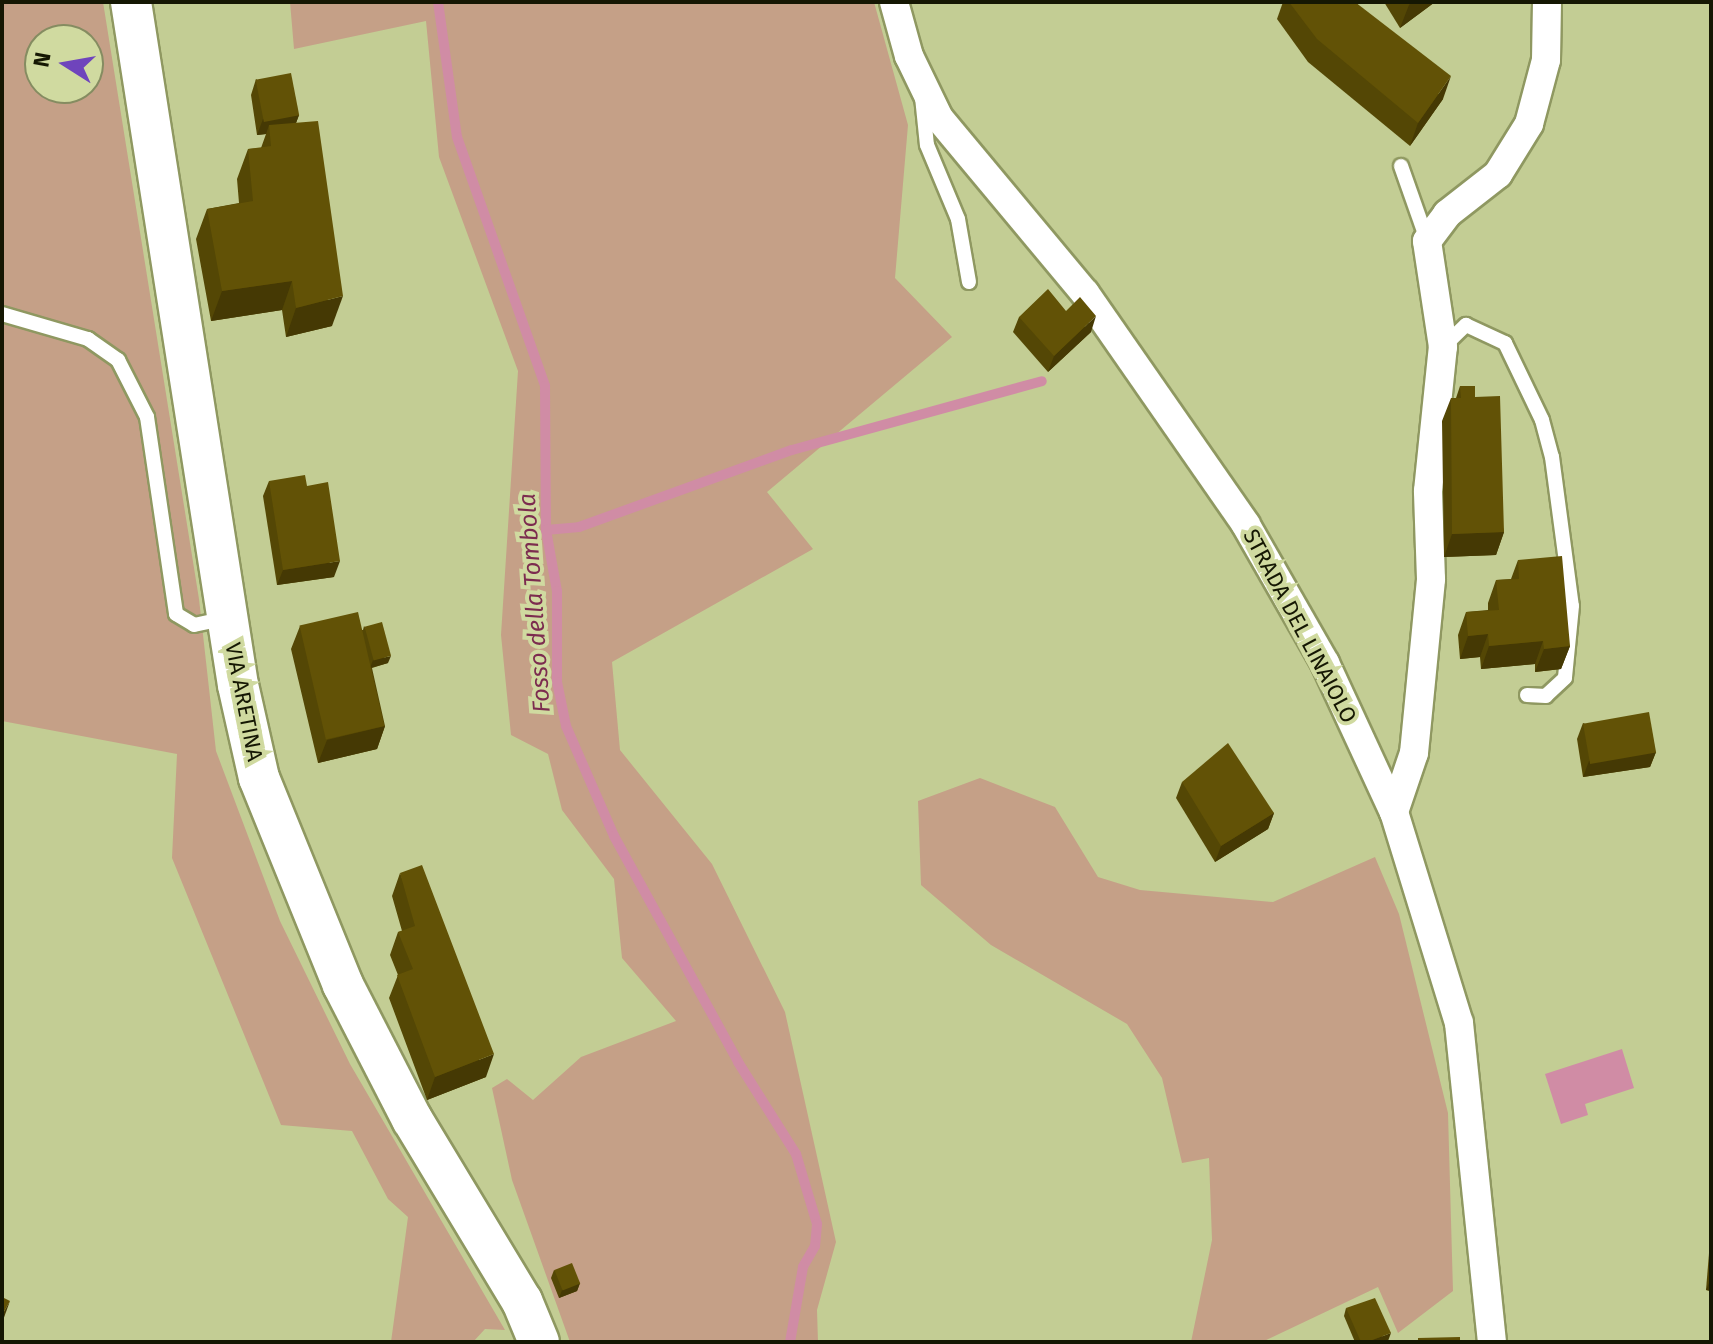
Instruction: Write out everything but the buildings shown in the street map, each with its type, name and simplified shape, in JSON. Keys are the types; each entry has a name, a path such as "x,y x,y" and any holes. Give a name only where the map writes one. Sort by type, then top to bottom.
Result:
{"main road":[{"name":"VIA ARETINA","path":"131,2 227,617 251,749 307,905 395,1089 522,1301 539,1342"}],"street":[{"name":"STRADA DEL LINAIOLO","path":"894,2 922,89 939,118 1085,293 1246,525 1325,663 1394,812 1459,1023 1492,1342"},
{"path":"1394,812 1414,753 1431,579 1428,491 1443,347 1427,241 1447,214 1498,174 1529,124 1546,60 1547,2"}],"lane":[{"path":"922,89 927,145 958,219 969,282"},
{"path":"1401,166 1427,241"},
{"path":"2,314 88,339 118,360 147,417 176,614 194,625 227,617"},
{"path":"1443,347 1466,325 1505,343 1542,420 1552,457 1572,606 1565,678 1546,696 1527,695"}],"shaded area":[{"path":"2,2 103,2 199,599 216,751 280,921 350,1064 505,1330 485,1329 473,1342 391,1342 408,1217 388,1199 352,1131 281,1125 172,858 177,754 2,721"},
{"path":"290,2 874,2 908,125 895,278 952,337 767,492 813,549 612,662 620,750 712,864 785,1012 836,1242 817,1310 818,1342 570,1342 512,1180 492,1088 507,1079 533,1100 581,1057 676,1021 622,958 614,879 562,810 548,754 511,735 501,635 518,371 439,157 426,21 294,49"},
{"path":"980,778 1055,807 1098,877 1140,890 1273,902 1375,857 1399,914 1448,1113 1453,1291 1398,1333 1378,1287 1262,1342 1191,1342 1212,1240 1209,1158 1182,1163 1162,1078 1127,1024 991,945 921,885 918,801"},
{"path":"1622,1049 1634,1088 1585,1104 1588,1115 1561,1124 1545,1074"}],"waterway":[{"name":"Fosso della Tombola","path":"438,2 457,137 545,386 546,530 557,591 557,682 566,726 614,836 738,1062 796,1154 817,1224 815,1246 803,1267 790,1342"},
{"path":"546,530 579,527 792,450 1042,381"}]}
